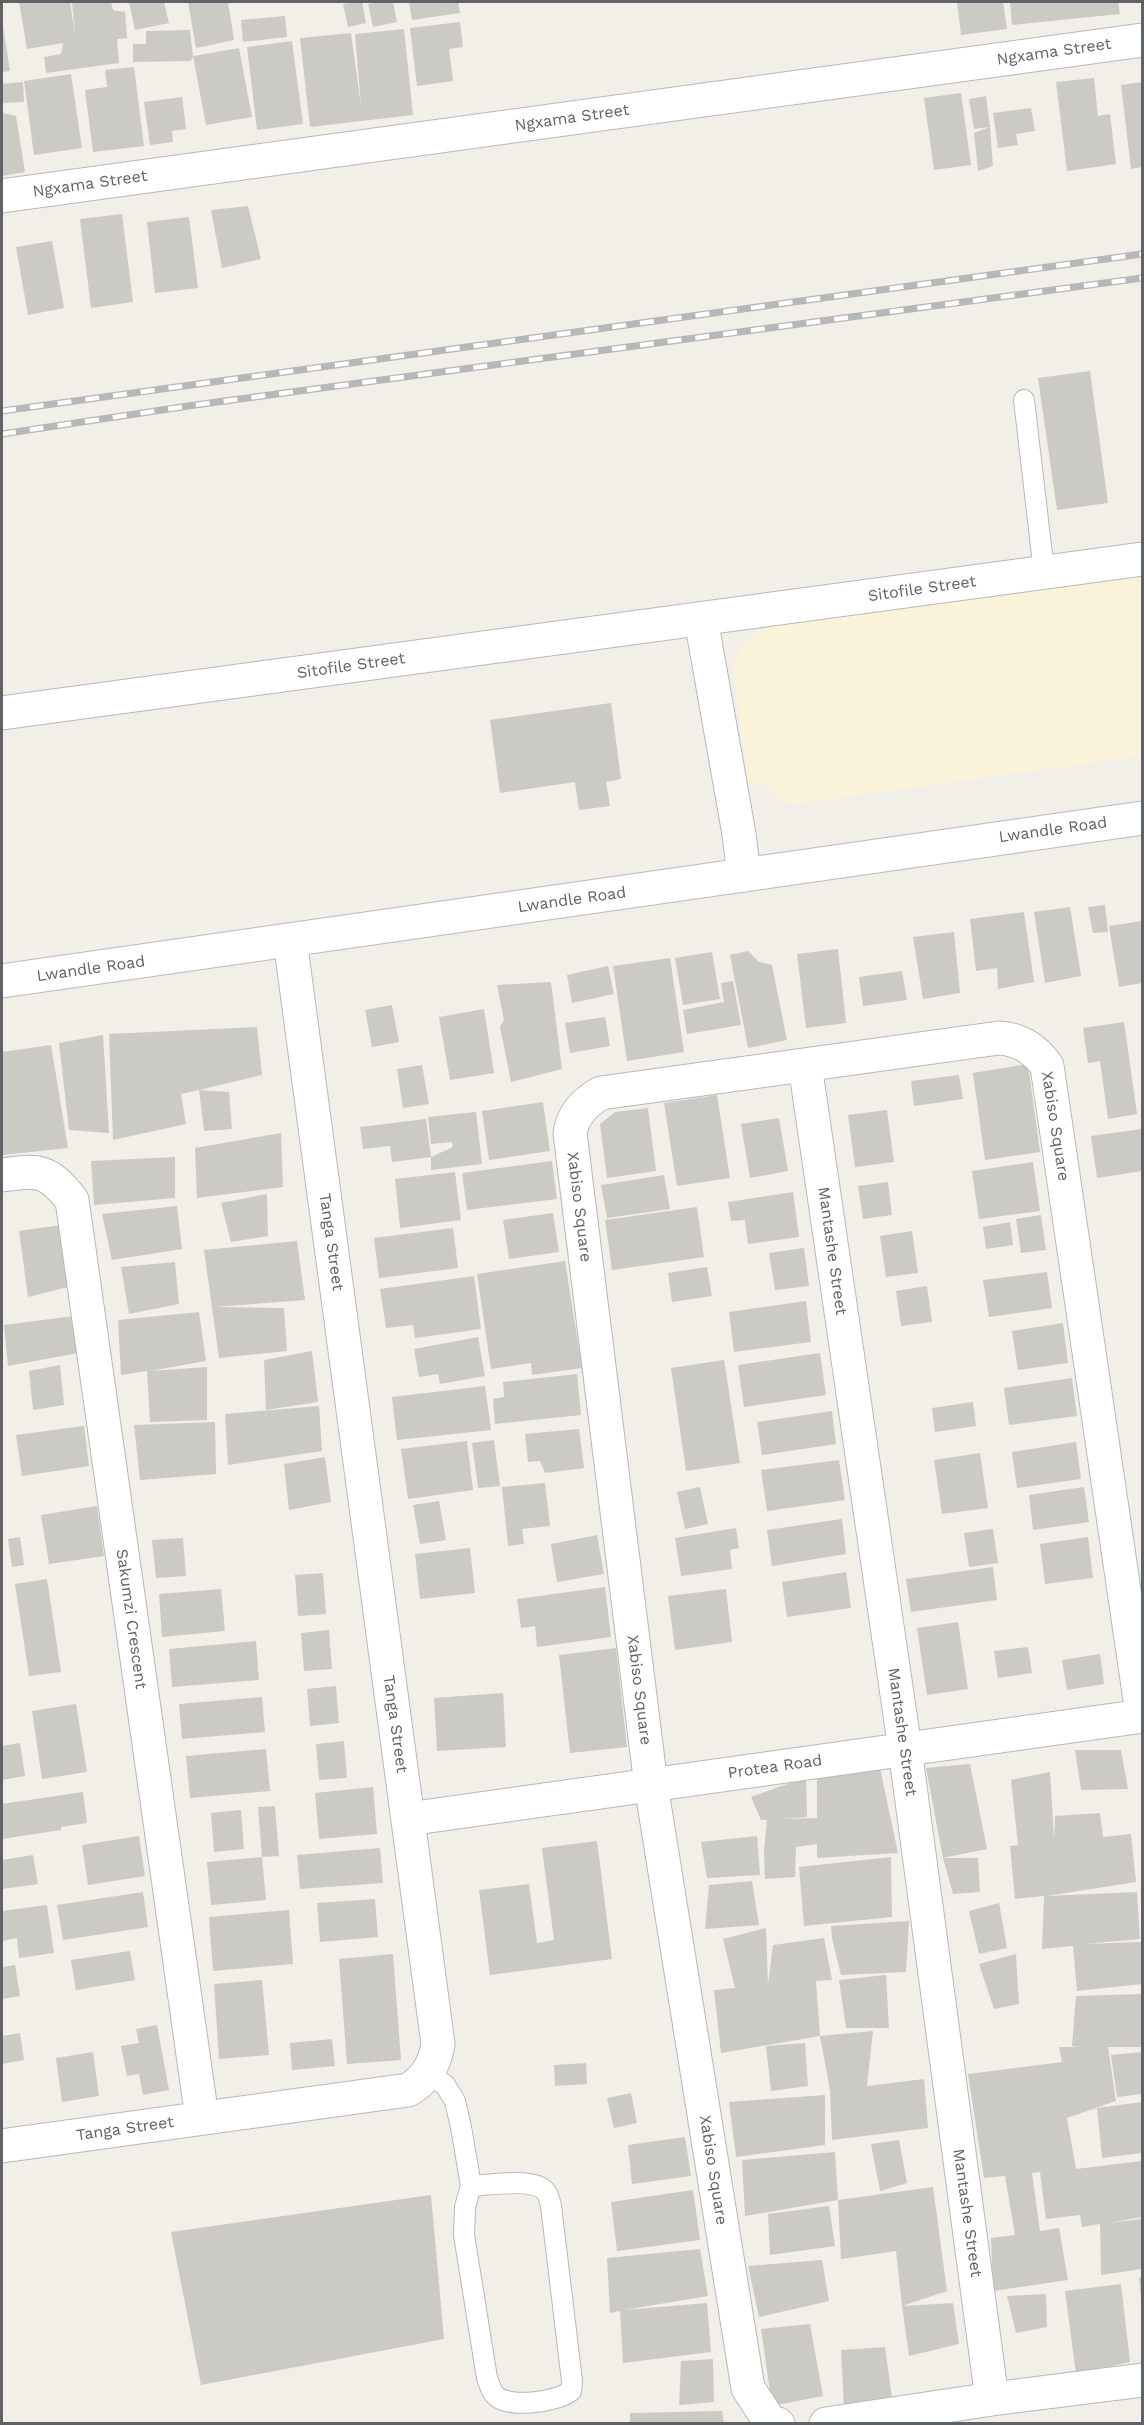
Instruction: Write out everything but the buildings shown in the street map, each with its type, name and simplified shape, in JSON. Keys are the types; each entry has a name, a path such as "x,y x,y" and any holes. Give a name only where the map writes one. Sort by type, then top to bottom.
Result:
{"street":[{"name":"Ngxama Street","path":"2,196 1143,40"},
{"name":"Sitofile Street","path":"2,713 1143,559"},
{"path":"701,619 739,834 744,875"},
{"name":"Lwandle Road","path":"2,981 1143,818"},
{"name":"Tanga Street","path":"2,2146 408,2090 428,2074 436,2056 438,2044 290,940"},
{"name":"Xabiso Square","path":"778,2424 770,2422 748,2388 651,1785 570,1133 584,1104 601,1093 999,1038 1011,1039 1024,1044 1039,1055 1047,1066 1143,1714"},
{"name":"Mantashe Street","path":"805,1065 905,1749 992,2399"},
{"name":"Sakumzi Crescent","path":"2,1175 31,1171 56,1180 72,1200 202,2118"},
{"name":"Protea Road","path":"408,1819 1143,1714"},
{"path":"826,2424 992,2399 1143,2380"}],"lane":[{"path":"1024,400 1044,572"},
{"path":"428,2074 445,2085 455,2101 471,2186 465,2207 465,2235 487,2378 493,2394 502,2400 516,2404 564,2397 571,2391 572,2381 551,2206 546,2193 537,2185 523,2183 471,2186"}],"sand":[{"path":"1142,576 1142,756 787,805 764,782 748,783 733,665 741,646 757,632 775,625"}],"railway":[{"path":"2,411 1142,254"},
{"path":"2,434 195,405 1142,278"}]}
